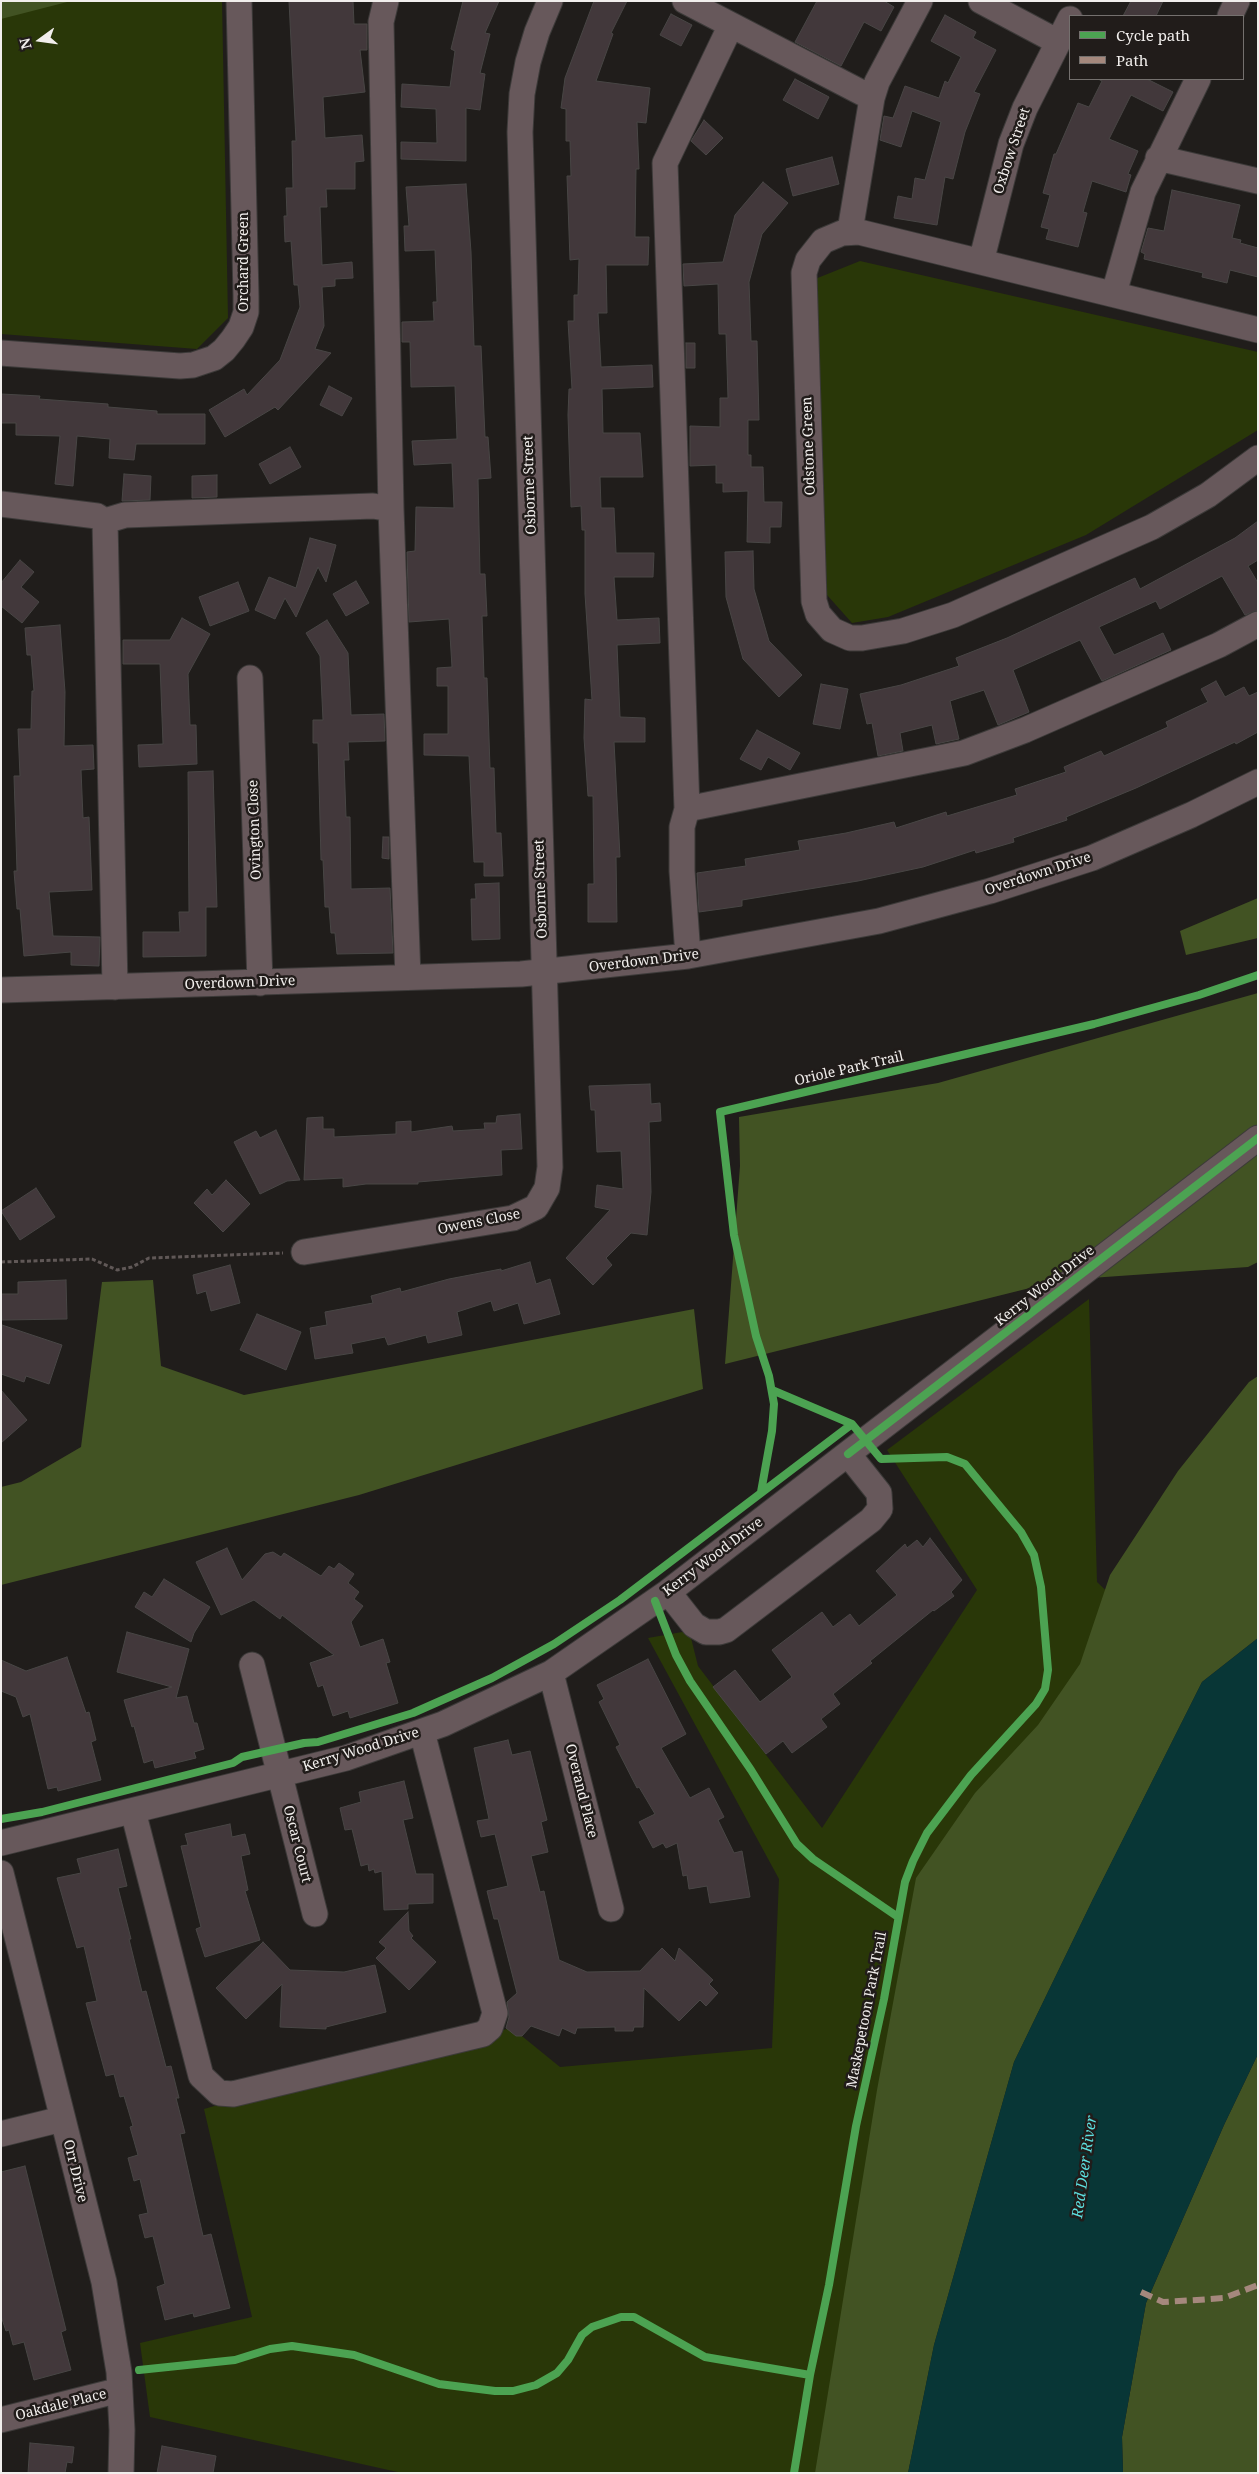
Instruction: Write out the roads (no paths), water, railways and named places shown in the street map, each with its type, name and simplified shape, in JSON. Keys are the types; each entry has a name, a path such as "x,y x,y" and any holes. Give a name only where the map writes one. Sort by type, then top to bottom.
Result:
{"street":[{"name":"Orchard Green","path":"1,353 180,366 193,365 214,358 224,350 241,328 246,312 246,296 239,1"},
{"path":"386,1 381,22 391,509 408,977"},
{"name":"Osborne Street","path":"544,973 520,132 522,94 528,62 536,32 550,1"},
{"path":"685,1 872,98"},
{"path":"920,1 877,82 872,98 850,231 1258,330"},
{"path":"981,1 1058,42"},
{"name":"Oxbow Street","path":"1072,15 1079,1"},
{"path":"1231,15 1238,1"},
{"name":"Oxbow Street","path":"981,262 1011,144 1025,108 1069,22"},
{"path":"688,956 682,862 682,827 687,809 665,163 731,25"},
{"path":"1114,294 1143,192 1197,80"},
{"path":"1158,158 1258,181"},
{"name":"Odstone Green","path":"850,231 823,241 808,260 804,273 814,601 818,614 832,630 850,638 877,636 928,624 976,606 1152,527 1208,495 1258,458"},
{"path":"1,504 97,516 105,521 125,515 372,506 391,509"},
{"path":"105,521 115,987"},
{"path":"687,809 964,753 1026,730 1210,649 1258,624"},
{"name":"Ovington Close","path":"250,678 260,983"},
{"name":"Overdown Drive","path":"1,990 544,973 688,956 879,921 990,891 1092,858 1258,782"},
{"name":"Owens Close","path":"304,1252 513,1218 536,1207 547,1188 550,1167 544,973"},
{"name":"Kerry Wood Drive","path":"1,1844 346,1758 422,1732 551,1673 668,1592 1258,1138"},
{"path":"668,1592 694,1625 706,1632 726,1630 871,1520 880,1509 879,1493 848,1454"},
{"name":"Oscar Court","path":"252,1665 314,1914"},
{"name":"Overand Place","path":"551,1673 611,1909"},
{"path":"133,1811 201,2076 219,2093 233,2094 483,2034 490,2028 495,2013 422,1732"},
{"name":"Orr Drive","path":"1,1874 104,2282 114,2338 120,2390 120,2473"},
{"path":"1,2134 62,2119"},
{"name":"Oakdale Place","path":"1,2420 120,2390"}],"water":[{"name":"Red Deer River","path":"1258,1638 1258,2054 1224,2125 1146,2303 1122,2437 1123,2473 908,2473 934,2345 1014,2062 1202,1682"}]}
